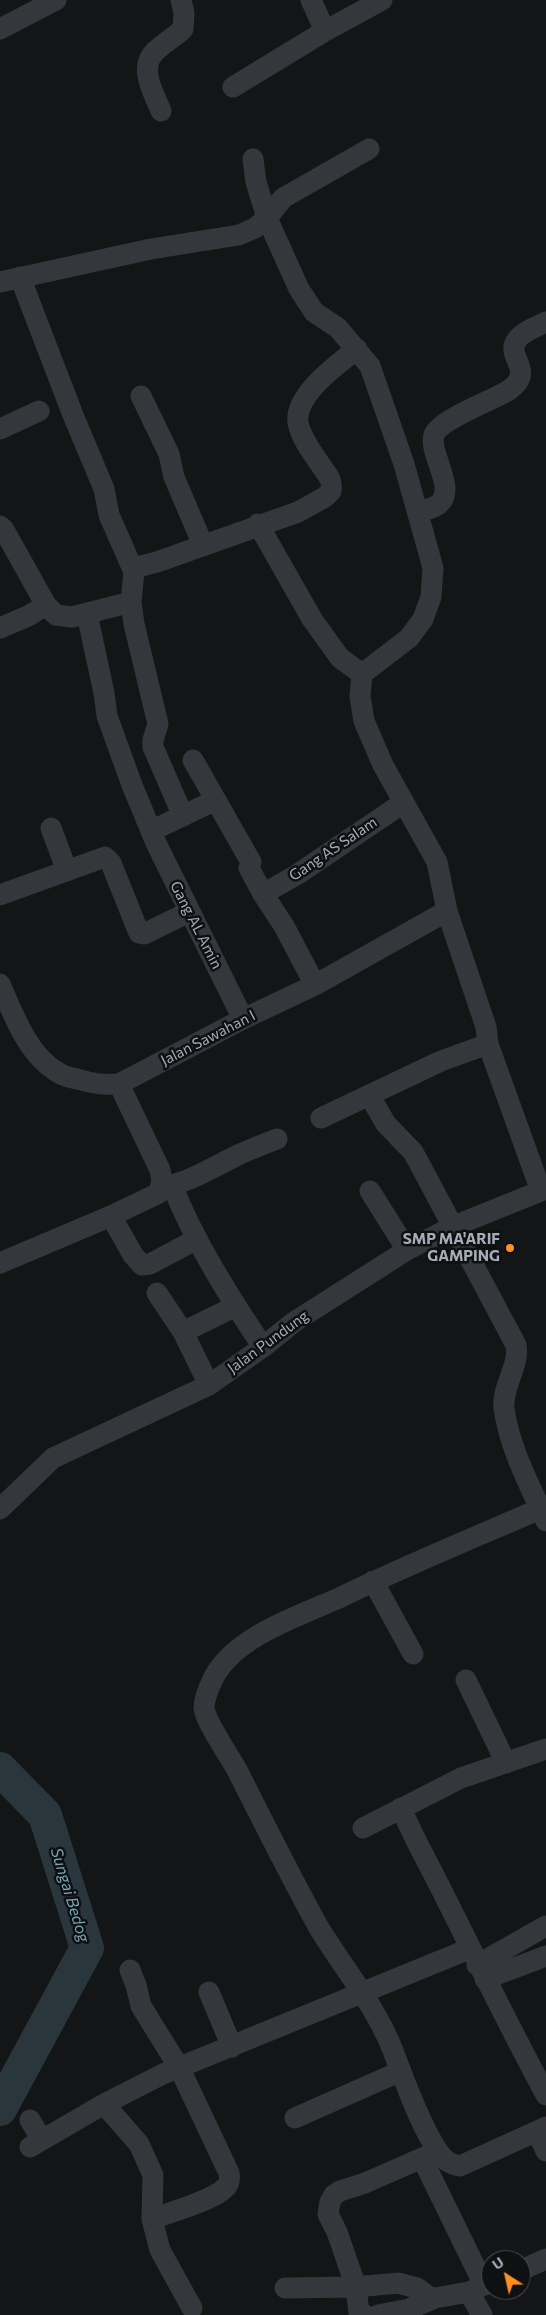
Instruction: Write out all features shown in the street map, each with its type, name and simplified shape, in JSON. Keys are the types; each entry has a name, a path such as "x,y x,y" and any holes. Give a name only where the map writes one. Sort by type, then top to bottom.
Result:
{"street":[{"path":"0,29 56,0"},
{"path":"161,111 147,77 148,60 157,49 184,29 184,14 181,0"},
{"path":"311,0 325,31"},
{"path":"232,86 382,0"},
{"path":"183,816 153,747 152,740 158,721 130,602 134,577 132,568 109,515 104,489 10,280 151,249 239,235 256,228 288,195 369,149"},
{"path":"253,159 256,182 267,218 298,288 314,312 338,328 370,366 404,464 418,513 433,568 431,597 423,619 409,638 362,674 360,696 364,721 383,765 437,862 447,911 486,1027 488,1044 543,1190"},
{"path":"418,513 439,504 444,497 444,484 433,442 434,434 439,428 454,418 508,390 518,382 521,368 513,347 521,335 546,322"},
{"path":"132,568 203,546 258,524 298,512 325,497 331,491 331,478 301,434 298,421 299,409 325,374 357,349"},
{"path":"141,396 169,454 174,478 203,546"},
{"path":"0,428 39,411"},
{"path":"258,524 312,619 340,658 362,674"},
{"path":"0,526 46,605 56,615 88,614 130,602"},
{"path":"0,628 28,616 46,605"},
{"name":"Gang AL Amin","path":"88,614 107,716 151,831 188,912 243,1019"},
{"path":"193,760 250,862 249,868 262,894 284,926 315,985"},
{"path":"151,831 216,800"},
{"name":"Gang AS Salam","path":"262,894 306,869 403,803"},
{"path":"51,828 67,871"},
{"path":"0,895 102,857 108,858 139,933 144,934 188,912"},
{"name":"Jalan Sawahan I","path":"0,984 25,1035 45,1064 60,1074 90,1083 104,1086 119,1084 243,1019 315,985 447,911"},
{"path":"321,1118 440,1061 488,1044"},
{"path":"119,1084 167,1186 236,1306 264,1347"},
{"path":"369,1095 386,1124 413,1152 516,1345 518,1355 507,1381 504,1408 514,1448 543,1515 373,1581 283,1623 232,1654 220,1666 213,1679 204,1707 208,1719 312,1914 336,1955 364,1993 387,2038 425,2126 430,2154 481,2286 435,2298 409,2309 378,2315"},
{"path":"0,1263 154,1197 167,1186 197,1176 234,1157 277,1139"},
{"name":"Jalan Pundung","path":"0,1509 54,1458 209,1385 264,1347 294,1322 407,1250 454,1226 543,1190"},
{"path":"370,1192 407,1250"},
{"path":"111,1216 133,1255 142,1265 150,1264 198,1238"},
{"path":"157,1293 183,1332 209,1385"},
{"path":"183,1332 236,1306"},
{"path":"373,1581 413,1654"},
{"path":"466,1680 506,1763"},
{"path":"363,1828 461,1778 546,1749"},
{"path":"401,1808 413,1837 477,1964 546,2095"},
{"path":"477,1964 546,1926"},
{"path":"30,2120 36,2144 104,2104 180,2068 364,1993 477,1964 546,1956"},
{"path":"130,1970 141,2006 180,2068 229,2173 230,2180 226,2187 213,2196 152,2219"},
{"path":"209,1992 232,2047"},
{"path":"295,2118 401,2070"},
{"path":"104,2104 140,2144 153,2175 152,2219 160,2250 192,2308"},
{"path":"365,2315 360,2313 356,2287 338,2232 328,2214 330,2202 334,2195 430,2154 460,2166 541,2129 546,2151"},
{"path":"531,2266 546,2259"},
{"path":"285,2288 356,2287 398,2283 417,2288 429,2297 435,2298"},
{"path":"481,2300 482,2315"}],"waterway":[{"name":"Sungai Bedog","path":"0,1769 45,1815 87,1948 0,2109"}],"place":[{"name":"SMP MA'ARIF GAMPING","path":"510,1248"}]}
